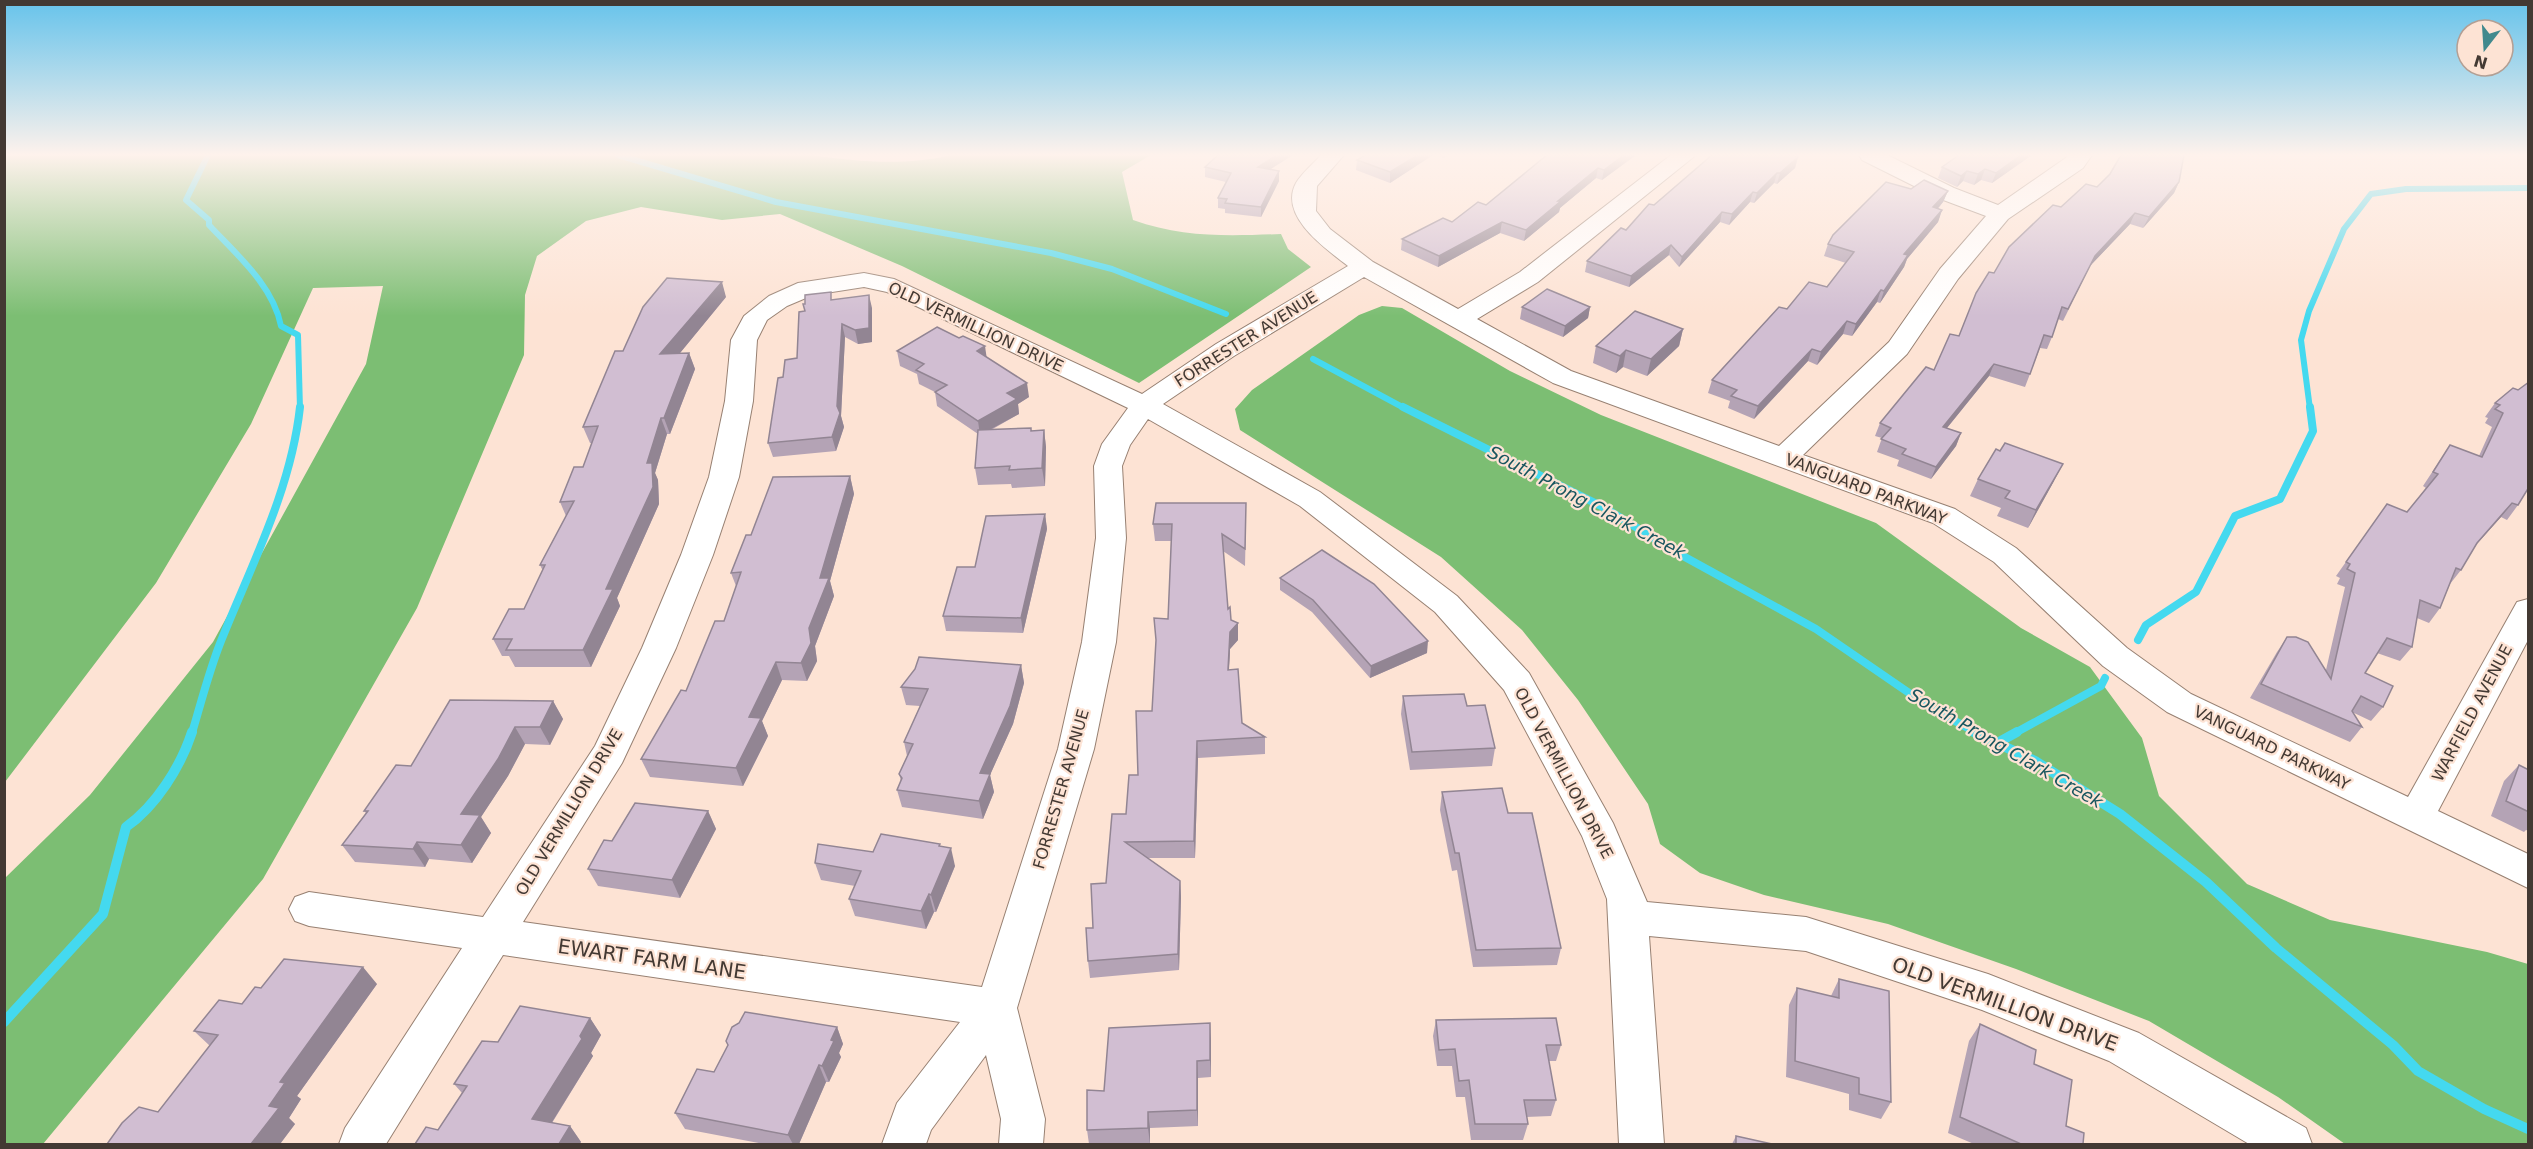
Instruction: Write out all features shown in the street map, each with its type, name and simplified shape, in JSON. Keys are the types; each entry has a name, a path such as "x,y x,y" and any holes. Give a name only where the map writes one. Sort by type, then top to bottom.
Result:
{"street":[{"name":"VANGUARD PARKWAY","path":"1305,209 1322,234 1364,267 1562,377 1944,516 2005,555 2115,657 2179,703 2529,872"},
{"path":"1460,319 1529,277 1614,209"},
{"path":"1986,209 2000,214"},
{"path":"1784,457 1898,348 1949,274 2000,214 2008,209"},
{"name":"FORRESTER AVENUE","path":"904,1144 913,1118 996,1008 1076,748 1099,642 1111,538 1108,466 1116,444 1144,405 1226,350 1364,267"},
{"name":"OLD VERMILLION DRIVE","path":"361,1144 609,753 659,648 697,555 724,477 739,401 744,340 757,316 778,301 807,288 864,280 894,286 1144,405 1310,499 1446,604 1517,682 1600,834 1627,899 1641,1144"},
{"name":"WARFIELD AVENUE","path":"2416,817 2529,610"},
{"name":"EWART FARM LANE","path":"309,909 996,1008"},
{"name":"OLD VERMILLION DRIVE","path":"1628,917 1806,934 1988,993 2124,1047 2290,1144"},
{"path":"996,1008 1023,1119 1022,1144"}],"green space":[{"path":"5,209 635,209 586,221 537,256 525,295 524,355 417,608 263,879 43,1144 5,1144 5,878 90,795 213,642 366,364 383,286 313,288 251,424 156,583 5,782"},
{"path":"651,209 1130,209 1133,220 1170,230 1224,235 1281,234 1288,249 1311,267 1139,383 902,266 780,214 722,220"},
{"path":"1382,306 1402,308 1510,371 1601,415 1876,523 2021,628 2090,667 2142,738 2159,796 2247,884 2330,920 2487,952 2528,964 2528,1144 2345,1144 2278,1097 2149,1021 2016,969 1888,924 1764,895 1700,873 1660,844 1648,804 1578,700 1522,630 1441,557 1240,430 1235,409 1252,390 1359,315"}],"building":[{"path":"1469,209 1552,209 1526,230 1502,222 1439,256 1402,239 1443,218 1452,222"},
{"path":"1645,209 1737,209 1732,214 1722,212 1682,257 1671,245 1631,276 1587,261 1621,228 1626,230"},
{"path":"1859,209 1942,210 1904,254 1908,255 1884,291 1881,290 1856,324 1847,321 1821,352 1812,349 1758,406 1731,396 1737,390 1712,380 1779,307 1787,309 1809,282 1827,287 1854,252 1828,244 1833,235"},
{"path":"2049,209 2156,209 2149,217 2135,213 2095,256 2068,309 2062,307 2052,337 2044,335 2030,374 1994,364 1943,427 1961,433 1936,467 1902,454 1906,449 1881,439 1891,428 1880,423 1926,367 1934,370 1950,334 1959,336 1976,293 1989,272 1994,273 2009,247"},
{"path":"667,278 722,282 660,354 689,353 664,418 661,418 647,463 652,463 653,487 606,589 613,589 583,650 506,650 512,639 493,639 509,609 524,609 545,565 540,565 574,501 560,502 574,467 583,467 598,426 583,427 615,351 623,351 643,307"},
{"path":"1547,289 1590,307 1565,326 1522,307"},
{"path":"831,292 831,300 869,295 869,328 855,330 842,324 837,406 840,413 832,437 768,443 778,378 783,377 785,360 797,358 799,312 805,311 803,304 805,304 805,295"},
{"path":"1635,311 1683,329 1651,359 1626,350 1620,356 1596,346"},
{"path":"937,327 959,338 963,336 985,346 977,351 1027,383 1007,393 1017,399 978,421 935,392 947,385 916,370 924,364 897,351"},
{"path":"2529,382 2529,487 2518,505 2512,503 2477,543 2461,570 2456,568 2440,608 2420,600 2412,647 2387,638 2365,673 2393,686 2383,707 2361,696 2352,711 2362,727 2261,684 2287,637 2296,637 2308,642 2331,679 2355,573 2347,569 2350,564 2346,562 2387,504 2407,512 2438,474 2433,472 2450,445 2482,457 2503,413 2495,409 2500,405 2495,403 2513,388 2518,390"},
{"path":"1031,428 1031,431 1044,430 1042,468 1009,470 1010,466 975,468 978,430"},
{"path":"2005,443 2063,464 2036,510 2005,498 2010,491 1978,479 1996,449 2000,451"},
{"path":"850,476 820,578 829,578 809,628 811,643 801,663 776,662 749,717 761,718 736,768 641,759 681,690 686,691 715,621 724,621 741,572 731,573 746,535 751,535 773,477"},
{"path":"1156,503 1246,503 1245,549 1222,534 1228,609 1230,607 1231,620 1238,623 1230,632 1228,670 1238,669 1242,723 1265,737 1197,741 1194,841 1125,842 1180,881 1178,954 1088,961 1086,928 1093,928 1091,884 1106,883 1112,814 1126,814 1129,775 1138,775 1136,711 1152,711 1156,640 1154,618 1168,619 1172,524 1153,524"},
{"path":"1045,514 1021,618 943,616 957,567 975,567 986,516"},
{"path":"1322,550 1374,584 1428,641 1371,666 1313,600 1280,578"},
{"path":"919,657 1021,665 1010,706 980,773 990,774 979,801 897,790 902,778 899,774 913,744 904,742 928,689 901,687 915,669"},
{"path":"1464,694 1467,706 1485,705 1495,748 1412,752 1403,696"},
{"path":"450,700 553,701 540,727 515,727 498,759 461,814 480,815 461,845 417,842 413,849 342,845 368,811 364,811 396,765 411,766"},
{"path":"2519,765 2529,770 2529,812 2506,801"},
{"path":"1502,788 1508,813 1532,813 1561,948 1476,950 1459,853 1455,853 1442,792"},
{"path":"635,803 708,811 672,880 588,869 604,840 612,841"},
{"path":"881,834 951,848 931,895 929,894 921,911 849,899 861,871 815,863 818,844 873,852"},
{"path":"284,959 363,967 280,1082 285,1083 269,1106 279,1108 251,1144 107,1144 122,1123 139,1107 158,1112 218,1035 194,1031 219,1000 242,1004 255,987 261,988"},
{"path":"1839,979 1889,991 1891,1102 1859,1094 1859,1078 1795,1061 1797,988 1839,998"},
{"path":"520,1006 590,1018 580,1036 582,1039 532,1119 570,1126 559,1144 415,1144 426,1127 438,1130 467,1086 454,1084 482,1041 498,1042"},
{"path":"745,1012 837,1027 831,1040 834,1041 822,1066 819,1065 788,1135 675,1113 697,1069 714,1072 728,1045 726,1041 732,1027 739,1023"},
{"path":"1556,1018 1561,1045 1546,1045 1556,1100 1524,1100 1528,1124 1475,1124 1469,1080 1459,1081 1455,1049 1439,1050 1436,1020"},
{"path":"1210,1023 1210,1060 1197,1061 1197,1110 1148,1112 1148,1128 1087,1130 1087,1090 1104,1091 1109,1028"},
{"path":"1980,1024 2036,1050 2034,1064 2072,1080 2066,1126 2084,1133 2083,1144 2021,1144 1960,1117"},
{"path":"1736,1136 1772,1144 1736,1144"}],"waterway":[{"path":"196,209 209,220 209,225 242,259 262,284 277,311 281,326 298,335 300,407"},
{"name":"South Prong Clark Creek","path":"812,209 1051,253 1112,269 1226,314"},
{"path":"2310,409 2301,340 2309,311 2344,229 2360,209"},
{"name":"South Prong Clark Creek","path":"1313,359 1406,409"},
{"path":"192,733 217,652 279,498 295,438 300,407"},
{"name":"South Prong Clark Creek","path":"1403,407 1603,507 1683,556 1816,629 1931,708 1977,733"},
{"path":"2138,640 2146,625 2196,592 2235,516 2280,499 2313,431 2310,407"},
{"path":"2015,733 2101,686 2105,678"},
{"path":"4,1022 103,914 126,827 157,797 174,771 192,732"},
{"name":"South Prong Clark Creek","path":"1974,732 2035,761 2120,814 2206,882 2276,948 2393,1045 2418,1071 2484,1109 2528,1129"},
{"path":"1999,742 2017,732"}]}
